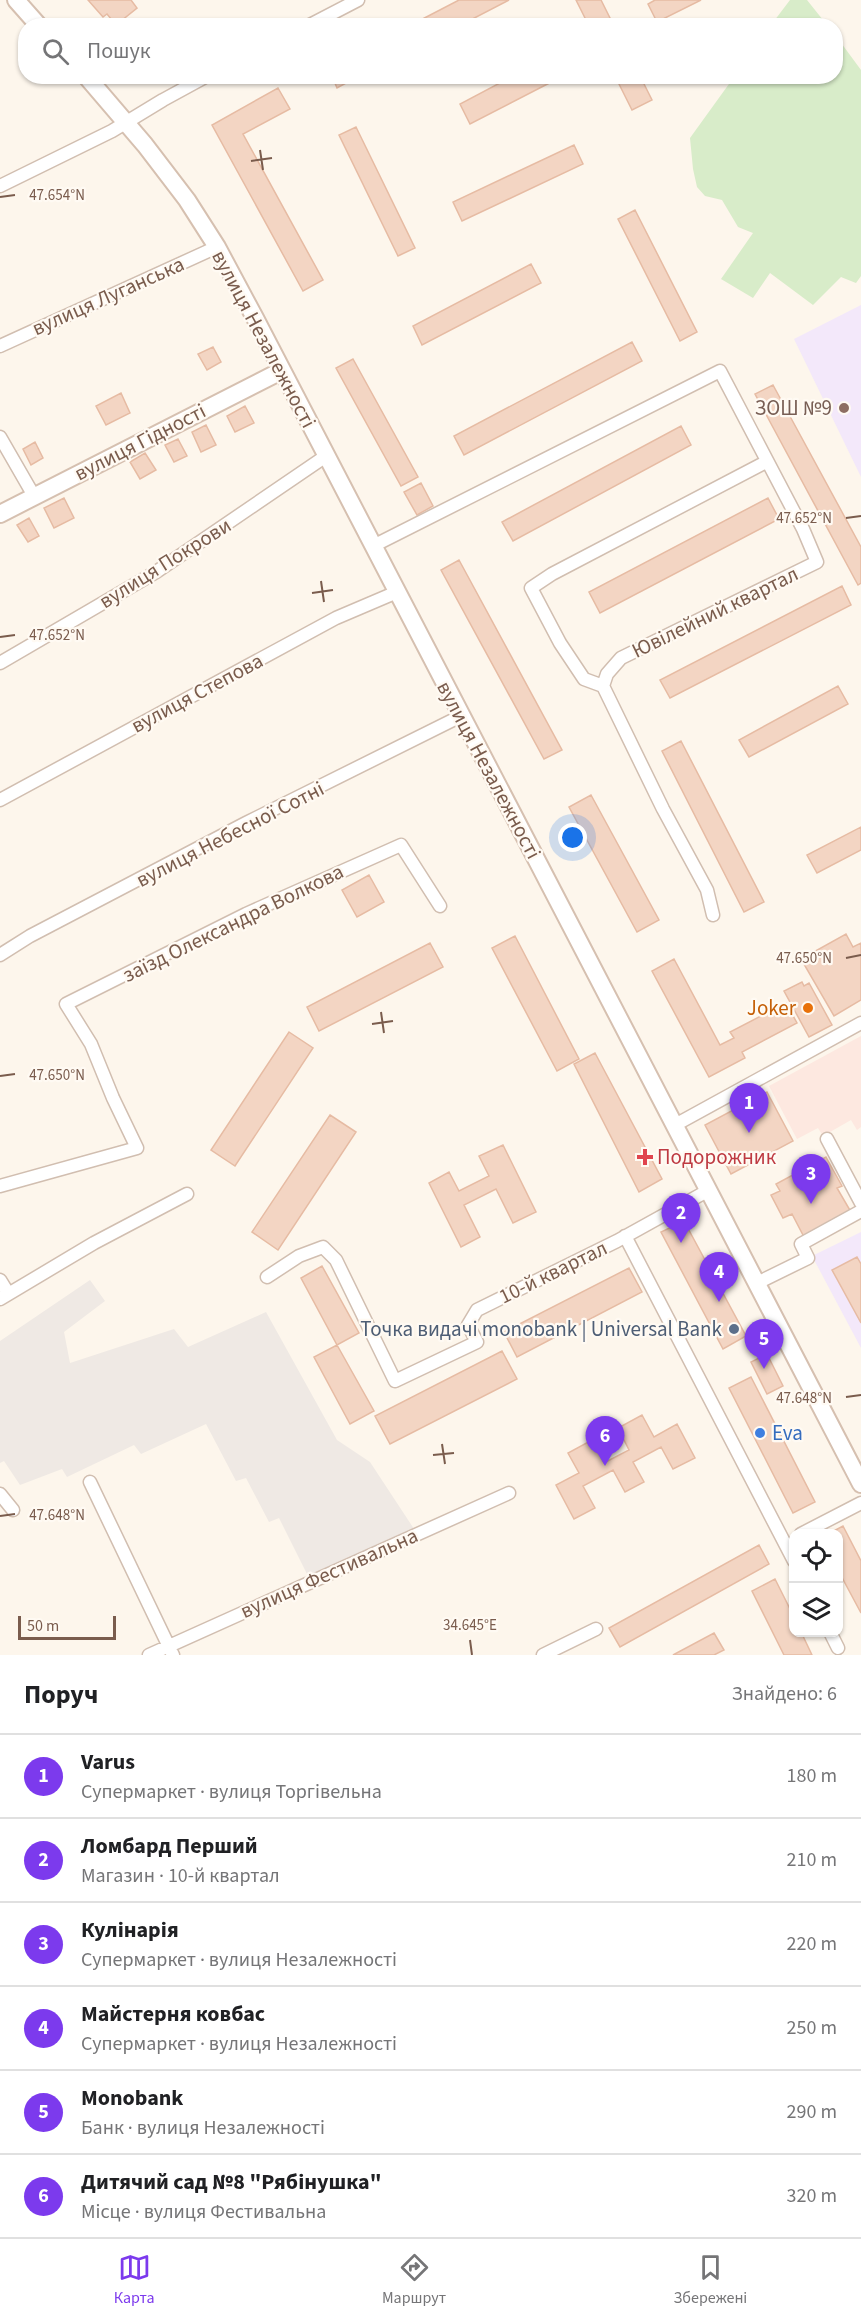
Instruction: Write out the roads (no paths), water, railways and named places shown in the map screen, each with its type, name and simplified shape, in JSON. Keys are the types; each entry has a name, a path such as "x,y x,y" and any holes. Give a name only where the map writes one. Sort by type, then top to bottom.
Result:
{"main road":[{"path":"16,0 32,18"},
{"name":"вулиця Незалежності","path":"93,84 164,169 217,247 861,1484"},
{"name":"вулиця Гідності","path":"0,514 281,370"}],"street":[{"path":"323,18 358,0"},
{"path":"0,186 126,123 192,84"},
{"name":"вулиця Луганська","path":"0,346 217,247"},
{"name":"Ювілейний квартал","path":"373,546 720,371 803,529 817,561 621,658 607,674 603,686"},
{"path":"0,438 34,496"},
{"name":"вулиця Покрови","path":"0,663 156,572 326,456"},
{"path":"713,915 707,890 663,809 603,686 584,680 560,644 531,588 552,574 766,462"},
{"name":"вулиця Степова","path":"0,800 336,618 397,592"},
{"name":"вулиця Небесної Сотні","path":"0,955 30,936 246,823 461,716"},
{"name":"заїзд Олександра Волкова","path":"0,1186 137,1148 91,1044 66,1005 246,914 400,845 440,906"},
{"path":"675,1125 861,1023"},
{"path":"827,1139 861,1203"},
{"name":"10-й квартал","path":"267,1277 299,1256 323,1247 336,1260 395,1381 477,1342 468,1325 477,1310 626,1236 709,1190"},
{"path":"0,1280 4,1296 94,1243 187,1194"},
{"path":"757,1283 808,1258 801,1244 861,1211"},
{"path":"626,1236 789,1540"},
{"path":"90,1482 171,1650"},
{"name":"вулиця Фестивальна","path":"149,1655 171,1650 509,1493"},
{"path":"0,1494 13,1510"},
{"path":"809,1529 861,1503"},
{"path":"543,1655 596,1629"},
{"path":"832,1637 838,1648"}],"place":[{"name":"ЗОШ №9","path":"844,408"},
{"name":"Joker","path":"808,1008"},
{"name":"Varus","path":"749,1133"},
{"name":"Подорожник","path":"645,1157"},
{"name":"Кулінарія","path":"811,1204"},
{"name":"Ломбард Перший","path":"681,1243"},
{"name":"Майстерня ковбас","path":"719,1302"},
{"name":"Точка видачі monobank | Universal Bank","path":"734,1329"},
{"name":"Monobank","path":"764,1369"},
{"name":"Eva","path":"760,1433"},
{"name":"Дитячий сад №8 \"Рябінушка\"","path":"605,1466"}]}
